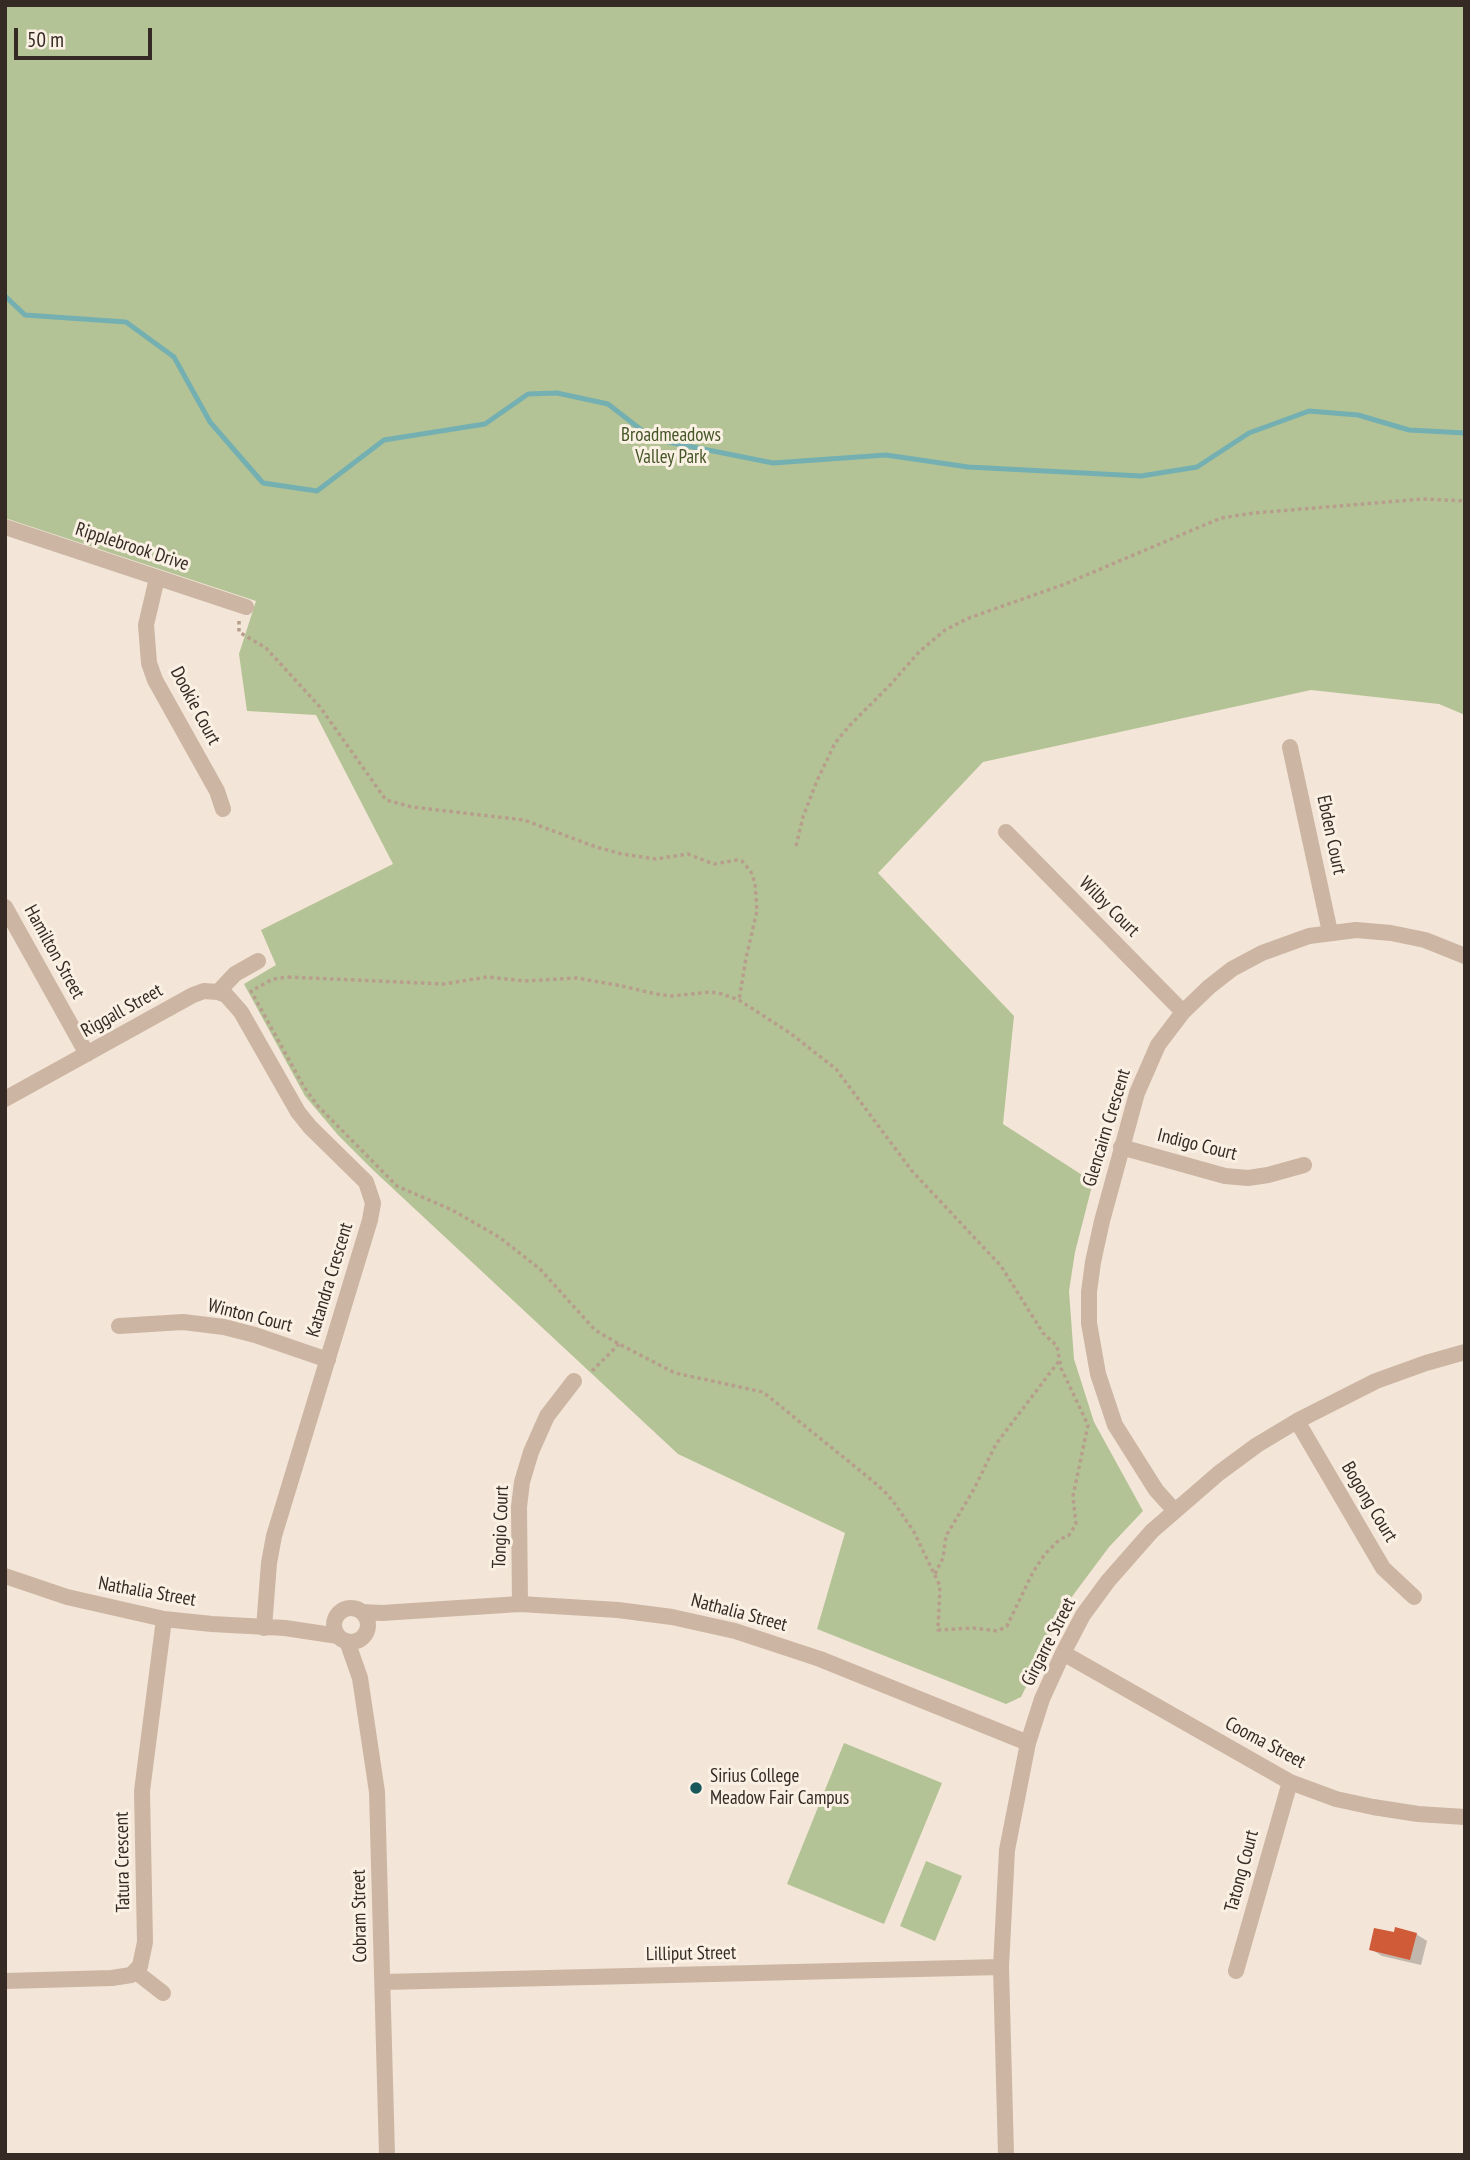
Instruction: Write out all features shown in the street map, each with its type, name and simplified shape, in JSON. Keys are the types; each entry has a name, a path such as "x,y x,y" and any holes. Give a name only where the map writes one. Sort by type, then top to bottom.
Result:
{"street":[{"name":"Ripplebrook Drive","path":"5,527 242,606"},
{"name":"Dookie Court","path":"157,578 146,625 149,663 155,680 217,791 223,809"},
{"name":"Ebden Court","path":"1290,747 1330,932"},
{"name":"Wilby Court","path":"1006,832 1183,1012"},
{"name":"Hamilton Street","path":"5,907 87,1055"},
{"name":"Glencairn Crescent","path":"1174,1510 1156,1490 1115,1425 1098,1374 1089,1303 1093,1262 1121,1147 1137,1093 1158,1045 1183,1012 1224,975 1262,953 1298,939 1356,930 1391,933 1424,940 1465,956"},
{"name":"Riggall Street","path":"5,1099 193,995 204,991 218,992 235,974 258,961"},
{"name":"Katandra Crescent","path":"218,992 226,995 241,1012 298,1112 366,1182 373,1203 274,1536 264,1628"},
{"name":"Indigo Court","path":"1121,1147 1225,1176 1248,1178 1304,1165"},
{"name":"Winton Court","path":"118,1326 183,1322 224,1326 328,1360"},
{"name":"Girgarre Street","path":"1006,2155 1001,1967 1007,1850 1028,1743 1042,1699 1083,1615 1137,1547 1174,1510 1229,1466 1297,1421 1376,1381 1465,1352"},
{"name":"Tongio Court","path":"520,1604 519,1507 522,1482 531,1452 547,1416 574,1381"},
{"name":"Bogong Court","path":"1297,1421 1383,1568 1414,1597"},
{"name":"Nathalia Street","path":"5,1576 67,1597 164,1619 285,1628 353,1637 421,1611"},
{"name":"Nathalia Street","path":"362,1612 520,1604 618,1610 672,1617 735,1631 820,1659 1028,1743"},
{"path":"346,1608 358,1609 368,1622 353,1637 334,1626 337,1615 346,1608"},
{"name":"Nathalia Street","path":"285,1628 337,1615"},
{"name":"Tatura Crescent","path":"136,1972 140,1966 145,1942 143,1779 164,1619"},
{"name":"Cobram Street","path":"353,1637 377,1792 387,2155"},
{"name":"Cooma Street","path":"1063,1653 1290,1782 1336,1799 1373,1807 1465,1817"},
{"name":"Tatong Court","path":"1236,1971 1290,1782"},
{"name":"Lilliput Street","path":"383,1982 1001,1967"},
{"path":"5,1981 112,1978 136,1972 163,1993"}],"path":[{"path":"796,846 803,817 835,743 919,652 945,631 969,618 1065,583 1221,518 1423,499 1465,500"},
{"path":"242,606 239,632 266,648 320,707 386,800 412,807 524,820 622,854 656,859 688,854 713,864 742,861 751,872 755,883 757,911 739,1000"},
{"path":"288,977 444,984 487,977 524,981 561,978 593,980 672,996 710,992 739,1000 790,1033 836,1069 912,1171 1002,1266 1043,1333 1057,1346 1061,1368 1088,1425 1075,1485 1074,1509 1077,1520 1074,1529 1045,1554 1020,1595 1007,1626 998,1631 973,1628 938,1630 940,1586 914,1532 887,1494 762,1392 675,1373 619,1344 595,1330 540,1269 499,1237 452,1210 397,1186 317,1105 304,1087 251,991 273,979 288,977"},
{"path":"592,1371 619,1344"},
{"path":"935,1574 943,1558 946,1536 974,1489 996,1444 1059,1361"}],"green space":[{"name":"Broadmeadows Valley Park","path":"5,5 1465,5 1465,715 1439,704 1311,690 983,762 878,873 1014,1016 1003,1124 1093,1182 1075,1252 1069,1291 1074,1359 1094,1422 1143,1511 1109,1547 1068,1602 1021,1697 1006,1704 817,1629 845,1533 678,1454 373,1170 305,1096 244,984 276,965 261,930 393,864 316,715 247,711 239,654 256,601 5,518"},
{"path":"844,1743 942,1783 884,1924 787,1884"},
{"path":"926,1861 962,1876 935,1941 900,1926"}],"building":[{"path":"1395,1927 1417,1933 1410,1960 1369,1950 1374,1928 1394,1932"}],"waterway":[{"path":"5,296 25,315 126,322 174,357 210,422 263,483 317,491 384,440 485,424 528,394 557,393 608,404 653,439 773,463 886,455 968,467 1141,476 1197,467 1249,433 1309,411 1358,415 1409,430 1465,433"}],"place":[{"name":"Sirius College Meadow Fair Campus","path":"696,1788"}]}
